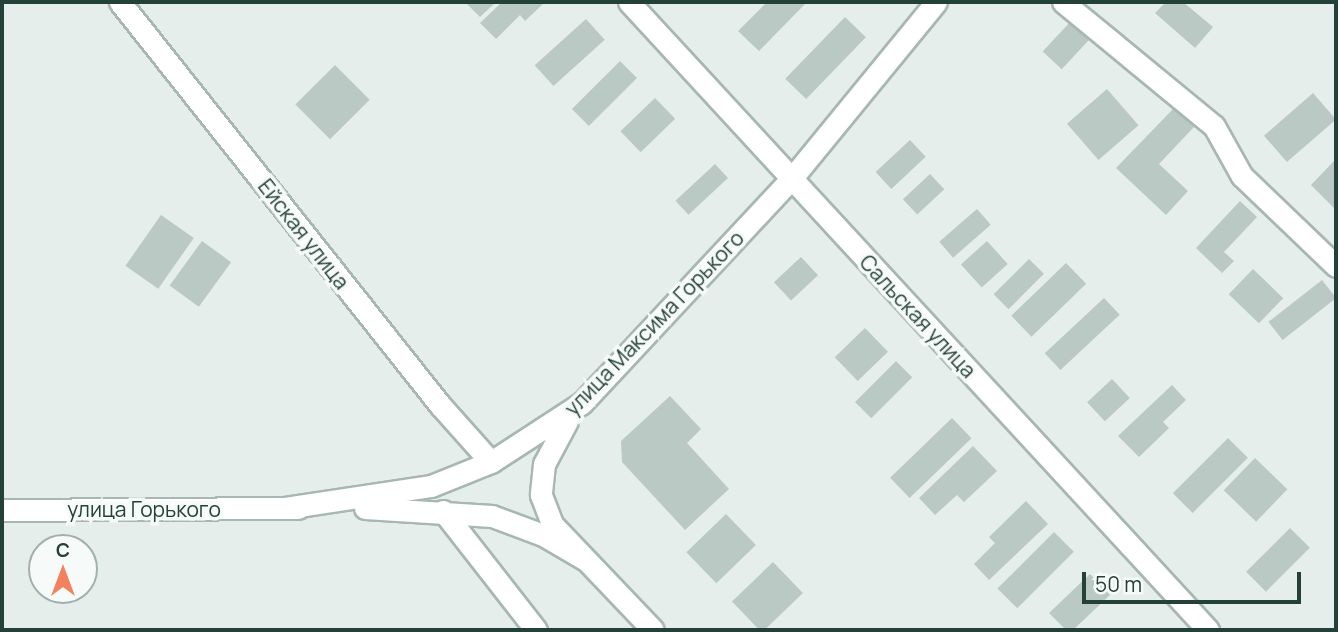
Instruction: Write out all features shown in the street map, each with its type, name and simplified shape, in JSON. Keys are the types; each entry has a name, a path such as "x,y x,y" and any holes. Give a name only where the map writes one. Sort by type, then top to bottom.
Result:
{"street":[{"name":"Ейская улица","path":"120,2 440,405 491,462"},
{"name":"Сальская улица","path":"629,2 1208,630"},
{"name":"улица Максима Горького","path":"285,508 430,486 491,462 543,433 582,403 792,178 936,2"},
{"path":"1063,2 1214,126 1242,176 1336,266"},
{"path":"582,403 556,436 544,464 541,495 552,524 653,630"},
{"path":"285,508 443,511 492,516 543,534 583,559"},
{"name":"улица Горького","path":"2,510 285,508"},
{"path":"443,511 536,630"}],"building":[{"path":"465,2 496,2 480,17"},
{"path":"502,2 545,2 525,21 520,15 496,39 480,23"},
{"path":"767,2 805,4 759,51 738,31"},
{"path":"1166,2 1183,2 1213,27 1195,48 1155,13"},
{"path":"845,17 866,37 806,99 785,79"},
{"path":"586,19 605,40 553,86 535,65"},
{"path":"1072,20 1091,38 1062,69 1043,51"},
{"path":"620,61 637,78 589,126 572,109"},
{"path":"335,65 370,100 330,139 295,105"},
{"path":"1107,89 1138,125 1098,160 1067,124"},
{"path":"1313,93 1336,119 1287,162 1264,136"},
{"path":"655,98 675,119 641,152 620,131"},
{"path":"1174,108 1194,127 1159,164 1188,191 1166,215 1116,168"},
{"path":"910,140 926,157 891,189 876,172"},
{"path":"1336,159 1336,210 1311,185"},
{"path":"715,164 728,178 688,215 676,201"},
{"path":"930,174 944,189 917,215 903,199"},
{"path":"1240,201 1257,217 1224,252 1234,261 1222,273 1196,248"},
{"path":"977,209 991,225 953,258 939,242"},
{"path":"161,215 194,238 158,289 125,266"},
{"path":"202,241 231,262 199,307 170,285"},
{"path":"987,241 1008,264 982,287 961,264"},
{"path":"801,257 818,275 791,301 774,282"},
{"path":"1029,259 1044,274 1008,309 994,294"},
{"path":"1066,263 1086,284 1031,337 1011,316"},
{"path":"1253,269 1283,298 1259,323 1229,294"},
{"path":"1322,280 1336,298 1283,340 1268,322"},
{"path":"1104,298 1120,315 1060,370 1045,353"},
{"path":"865,328 888,352 858,381 835,357"},
{"path":"896,361 912,377 871,418 855,402"},
{"path":"1112,379 1130,398 1105,421 1087,402"},
{"path":"1172,385 1186,400 1163,422 1169,428 1139,457 1118,436"},
{"path":"670,396 701,429 687,443 729,489 685,530 622,462 621,441"},
{"path":"952,418 971,438 910,498 890,478"},
{"path":"1228,438 1248,458 1193,513 1173,493"},
{"path":"973,446 997,471 964,502 957,495 935,515 919,498"},
{"path":"1255,458 1287,489 1256,522 1224,490"},
{"path":"1026,501 1048,524 989,580 974,564 995,543 989,537"},
{"path":"726,514 756,545 716,583 686,552"},
{"path":"1290,528 1310,548 1266,592 1246,572"},
{"path":"1054,532 1074,552 1017,608 997,589"},
{"path":"773,562 803,593 764,630 759,630 732,602"},
{"path":"1090,574 1110,595 1073,630 1066,630 1049,613"}]}
